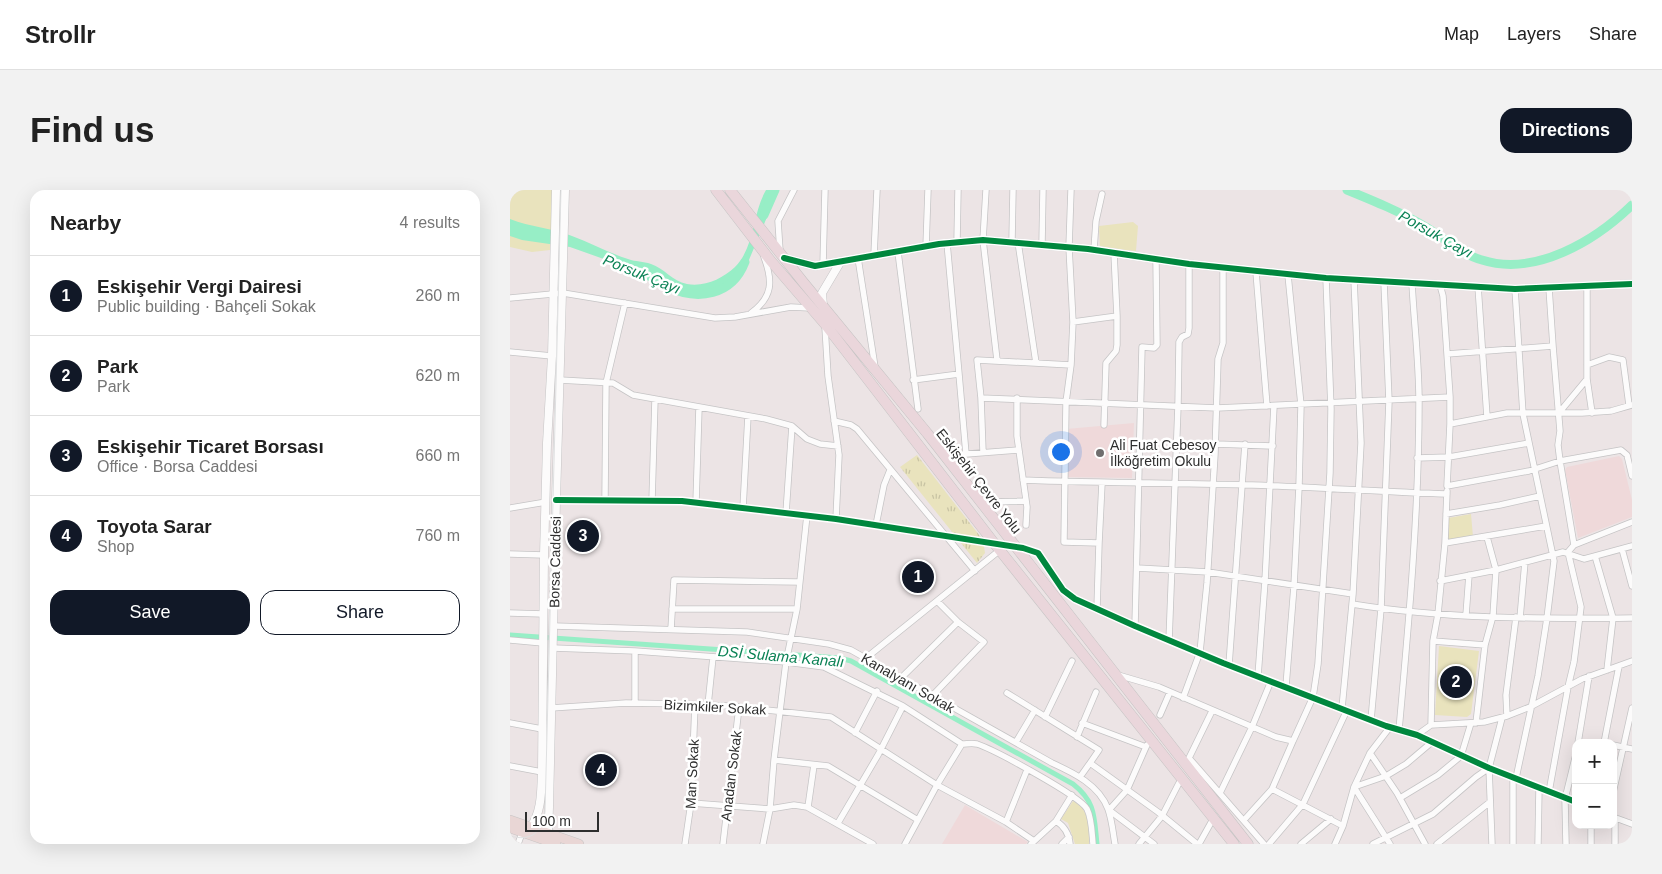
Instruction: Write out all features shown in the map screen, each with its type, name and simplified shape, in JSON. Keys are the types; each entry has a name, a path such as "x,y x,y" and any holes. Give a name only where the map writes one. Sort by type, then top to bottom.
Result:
{"highway":[{"path":"711,190 744,224"},
{"name":"Eskişehir Çevre Yolu","path":"716,190 770,260 825,324 1000,550 1234,844"},
{"name":"Eskişehir Çevre Yolu","path":"730,190 927,433 1248,844"},
{"path":"736,190 746,209"}],"main road":[{"name":"Borsa Caddesi","path":"530,827 536,819 540,805 542,772 544,555 556,190"},
{"name":"Borsa Caddesi","path":"548,833 565,190"},
{"path":"782,256 815,266 947,243 983,240 1069,247 1256,272 1384,282 1515,289 1632,284"},
{"path":"823,306 822,293 841,261"},
{"path":"510,820 579,844"},
{"path":"510,828 553,844"},
{"path":"537,837 548,833"}],"street":[{"path":"782,256 778,220 794,190"},
{"path":"823,265 826,190"},
{"path":"874,255 877,190"},
{"path":"926,247 928,190"},
{"path":"957,242 958,190"},
{"path":"986,190 983,240 997,360"},
{"path":"1013,190 1015,242 1036,363"},
{"path":"1042,244 1043,190"},
{"path":"1071,190 1069,247 1073,322 1071,365 1066,402 1064,542 1099,543"},
{"path":"1094,250 1096,221 1102,194"},
{"path":"947,243 966,454"},
{"path":"749,315 765,299 770,285 770,276 759,246"},
{"path":"898,252 918,408"},
{"path":"1104,425 1106,363 1116,351 1117,316 1114,253"},
{"path":"858,258 875,370"},
{"path":"1134,626 1142,347 1154,348 1157,345 1156,259"},
{"path":"1170,641 1179,342 1182,337 1188,334 1189,328 1189,264"},
{"path":"1183,698 1200,652 1208,572 1216,444 1218,359 1223,343 1223,268"},
{"path":"1256,272 1267,406"},
{"path":"1286,686 1300,488 1301,405 1288,275"},
{"path":"1244,820 1272,788 1313,697 1318,664 1329,489 1331,404 1326,278"},
{"path":"1269,844 1304,804 1344,709 1347,640 1353,594 1361,443 1354,279"},
{"path":"1371,720 1381,609 1389,401 1384,282"},
{"path":"1399,730 1410,611 1417,493 1419,399 1412,283"},
{"path":"1431,725 1433,641 1438,614 1444,543 1450,424 1443,296 1440,285"},
{"path":"1478,286 1487,417"},
{"path":"1587,287 1587,379 1592,412"},
{"path":"1549,288 1560,461 1574,545"},
{"path":"1513,844 1515,778 1538,676 1554,561 1523,414 1515,289"},
{"path":"510,298 563,293 715,318 749,315 791,307 811,308"},
{"path":"605,500 606,383 625,303"},
{"path":"1073,322 1117,316"},
{"path":"825,324 828,376 839,455 836,519"},
{"path":"1447,354 1553,346"},
{"path":"510,352 552,356"},
{"path":"1450,424 1507,413 1558,414 1611,411 1630,405 1623,360 1610,357 1587,365"},
{"path":"982,452 982,398 977,360 1071,365"},
{"path":"913,380 959,374"},
{"path":"1558,414 1587,379"},
{"path":"560,380 613,383 633,395 792,426 807,439 820,444 838,446"},
{"path":"982,398 1217,408 1450,397"},
{"path":"1017,398 1017,436 1026,501 1026,525"},
{"path":"652,501 655,399"},
{"path":"1258,676 1271,486 1274,406"},
{"path":"696,502 699,407"},
{"path":"743,508 748,416"},
{"path":"834,421 851,425 857,429 975,571"},
{"path":"786,513 792,426"},
{"path":"1418,458 1449,458 1529,443"},
{"path":"1216,444 1273,446"},
{"path":"1229,665 1245,444"},
{"path":"952,455 1019,450"},
{"path":"1447,486 1534,470 1560,461 1621,450 1627,454 1632,476"},
{"path":"876,525 884,485 890,470"},
{"path":"1023,480 1213,484 1447,494"},
{"path":"1097,609 1102,483"},
{"path":"1446,514 1540,496"},
{"path":"556,500 696,502 807,515 925,533"},
{"path":"992,502 1026,501"},
{"path":"510,508 546,502"},
{"path":"763,844 770,809 779,711 796,609 807,515"},
{"path":"1568,552 1574,545 1632,522"},
{"path":"1444,543 1546,526"},
{"path":"1400,798 1438,775 1462,756 1474,723 1485,645 1493,616 1496,570 1487,537"},
{"path":"1440,581 1496,570 1568,552 1584,559 1632,546"},
{"path":"1023,548 1038,553 1063,590 1075,599 1134,626 1229,665 1371,720 1417,735 1489,768 1572,801"},
{"path":"1622,549 1632,586"},
{"path":"866,658 1000,550"},
{"path":"1550,792 1574,662 1581,607 1568,552"},
{"path":"510,554 544,555"},
{"path":"1595,556 1613,618 1607,670"},
{"path":"1492,844 1489,768 1505,717 1506,695 1525,562"},
{"path":"1136,568 1208,572 1353,594"},
{"path":"1466,615 1469,575"},
{"path":"671,629 674,580 799,582"},
{"path":"932,696 984,642 958,622 938,601"},
{"path":"1352,604 1381,609 1438,614 1518,618 1632,618"},
{"path":"672,609 796,609"},
{"path":"510,613 544,614"},
{"path":"901,678 958,622"},
{"name":"Kanalyanı Sokak","path":"554,628 747,632 790,640 829,644 851,650 1080,777 1100,794 1109,810 1115,844"},
{"path":"510,640 543,642"},
{"path":"1433,641 1485,645"},
{"path":"553,645 712,657 786,660 824,666 903,706 962,744 975,743 994,751 1072,795 1087,810 1091,823 1093,844"},
{"path":"635,651 635,703"},
{"path":"708,705 712,657"},
{"path":"1045,717 1072,661"},
{"path":"1417,735 1431,725 1474,723 1505,717 1530,707 1589,676 1632,661"},
{"path":"1605,739 1619,666"},
{"path":"1116,674 1170,692 1276,737 1293,741"},
{"path":"1579,739 1589,676"},
{"path":"1220,793 1252,727 1271,681"},
{"path":"855,733 876,691"},
{"path":"1077,737 1096,692"},
{"path":"1160,716 1170,692"},
{"path":"1007,693 1099,750 1080,777"},
{"name":"Bizimkiler Sokak","path":"551,708 635,703 708,705 831,718 937,784 1006,822 1033,842"},
{"name":"Man Sokak","path":"685,844 691,804 695,705"},
{"path":"838,823 881,750 903,706"},
{"name":"Anadan Sokak","path":"723,844 739,707"},
{"path":"1615,784 1632,708"},
{"path":"1016,742 1035,710"},
{"path":"1212,711 1189,758 1264,844"},
{"path":"510,723 542,728"},
{"path":"1082,723 1147,745 1127,790 1109,810 1154,844"},
{"path":"1335,844 1343,826 1354,787 1370,753 1390,727"},
{"path":"1354,787 1386,776 1406,764 1432,742"},
{"path":"905,844 937,784 962,744"},
{"path":"1617,746 1632,749"},
{"path":"1370,753 1400,798 1426,844"},
{"path":"774,760 828,766 918,820"},
{"path":"1090,763 1198,844 1213,819"},
{"path":"808,808 814,765"},
{"path":"510,766 542,772"},
{"path":"1373,844 1433,814 1489,768"},
{"path":"1006,822 1027,770"},
{"path":"1566,844 1565,799 1572,770"},
{"path":"1139,844 1162,816 1179,783"},
{"path":"1354,787 1390,844"},
{"path":"1272,788 1343,826"},
{"path":"1538,844 1540,788"},
{"path":"1033,842 1056,821 1072,795"},
{"path":"1438,844 1490,802"},
{"path":"691,804 770,809 794,805 808,808 873,844"},
{"path":"1301,844 1331,819"},
{"path":"1617,819 1632,824"},
{"path":"1056,821 1061,825 1070,841 1062,844"},
{"path":"518,844 522,833 530,827"},
{"path":"1590,829 1591,844"},
{"path":"1614,829 1615,844"}],"shaded area":[{"path":"766,190 774,190 771,194 767,217 746,267 734,280 715,290 702,294 664,286 647,271 629,268 570,247 522,240 510,236 510,219 564,233 621,257 651,264 687,284 707,283 725,275 742,259 750,240 761,199"},
{"name":"Ali Fuat Cebesoy İlköğretim Okulu","path":"1134,423 1132,478 1067,477 1066,429"},
{"path":"1619,456 1622,459 1632,500 1632,517 1578,538 1565,470 1567,467"},
{"path":"965,805 1028,842 1026,844 942,844"}],"green space":[{"path":"510,190 553,190 550,250 532,252 510,247"},
{"path":"1133,222 1138,226 1136,251 1100,248 1099,226"},
{"path":"917,455 983,540 985,553 977,563 900,467"},
{"path":"1471,514 1473,537 1447,543 1448,518"},
{"path":"1439,646 1479,651 1471,714 1467,717 1435,715"},
{"path":"1073,801 1079,804 1086,814 1089,844 1075,844 1068,823 1061,819"}],"waterway":[{"name":"Porsuk Çayı","path":"764,215 775,190"},
{"name":"Porsuk Çayı","path":"1347,190 1417,222 1467,254 1482,260 1502,264 1523,264 1543,260 1563,252 1582,243 1600,231 1632,205"},
{"name":"Porsuk Çayı","path":"622,265 641,272 667,287 690,294 702,294 723,289 732,282 745,262"},
{"name":"DSİ Sulama Kanalı","path":"510,635 840,658 851,661 1073,784 1081,791 1090,804 1094,818 1097,844"}],"tunnel":[{"path":"925,533 1015,547"}],"tram line":[{"path":"510,836 524,838 535,834 544,819 545,812 561,190"}],"cycle path":[{"path":"784,258 815,266 939,244 983,240 1088,249 1189,264 1326,278 1515,289 1632,284"},
{"path":"556,500 682,501 836,519 1023,548 1038,553 1063,590 1075,599 1223,663 1386,726 1417,735 1489,768 1572,800"}],"place":[{"name":"Ali Fuat Cebesoy İlköğretim Okulu","path":"1100,453"},
{"name":"Eskişehir Ticaret Borsası","path":"583,536"},
{"name":"Eskişehir Vergi Dairesi","path":"918,577"},
{"name":"Park","path":"1456,682"},
{"name":"Toyota Sarar","path":"601,770"}]}
